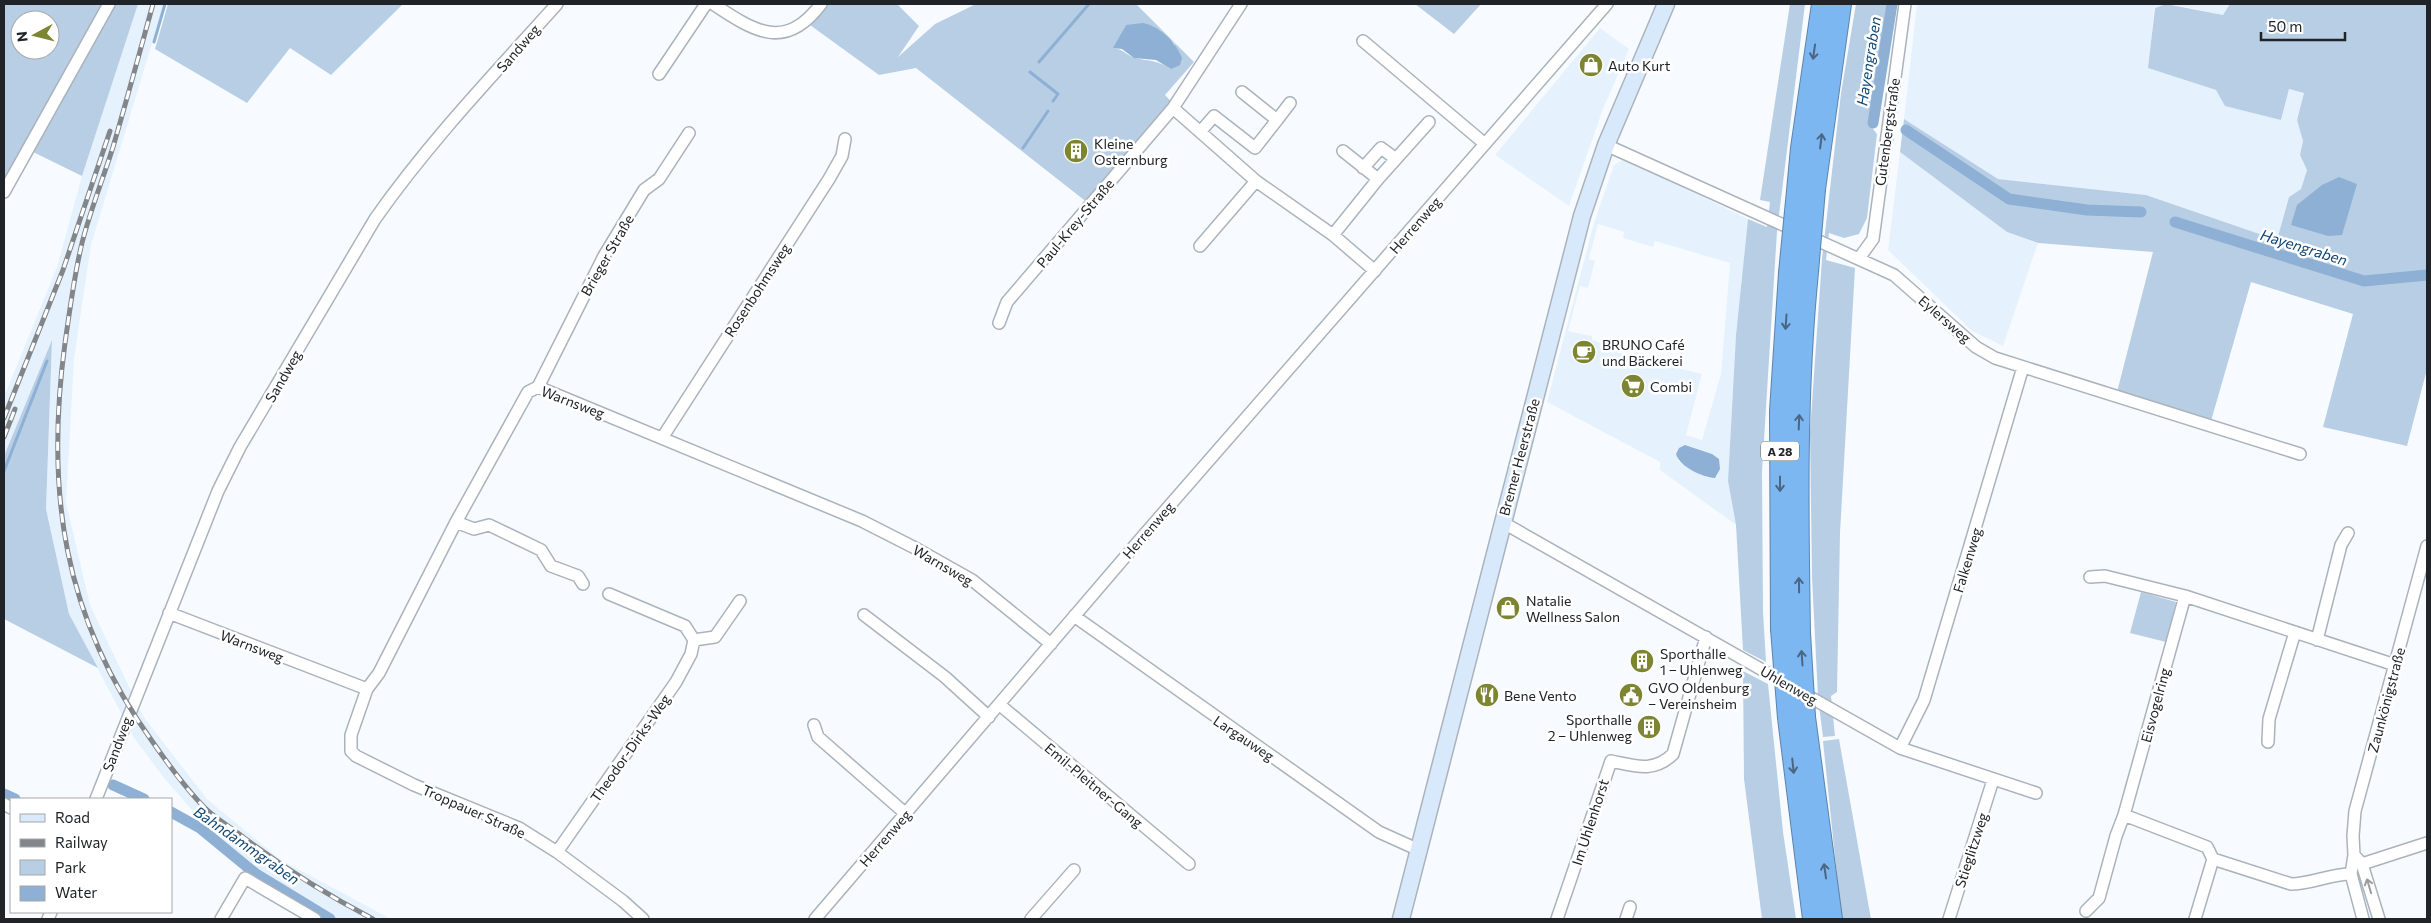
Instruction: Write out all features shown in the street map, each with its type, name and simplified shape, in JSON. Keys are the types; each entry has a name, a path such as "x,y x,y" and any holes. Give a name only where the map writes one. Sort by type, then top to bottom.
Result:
{"highway":[{"name":"A 28","path":"1806,190 1801,148 1822,4"},
{"name":"A 28","path":"1813,919 1791,631 1780,410 1798,273 1806,190 1841,4"},
{"name":"A 28","path":"1797,718 1832,919"}],"street":[{"path":"4,192 109,4"},
{"name":"Sandweg","path":"96,798 212,503 240,447 375,219 428,149 557,4"},
{"path":"659,74 706,4"},
{"path":"713,4 748,26 769,34 786,32 804,22 821,4"},
{"name":"Paul-Krey-Straße","path":"999,323 1007,302 1173,108 1241,4"},
{"name":"Herrenweg","path":"815,919 1000,706 1074,616 1607,4"},
{"name":"Bremer Heerstraße","path":"1401,919 1568,265 1606,145 1666,4"},
{"name":"Gutenbergstraße","path":"1860,257 1873,239 1905,4"},
{"path":"1363,41 1485,144"},
{"path":"1242,92 1277,120"},
{"path":"1200,132 1214,116 1255,148 1290,103"},
{"path":"1173,108 1256,181 1332,235 1375,270"},
{"path":"1332,235 1428,122"},
{"name":"Brieger Straße","path":"538,387 604,256 644,190 658,179 690,133"},
{"name":"Rosenbohmsweg","path":"662,438 829,179 842,156 844,139"},
{"name":"Eylersweg","path":"1606,145 1860,257 1894,275 1976,346 1995,358 2300,454"},
{"path":"1363,168 1381,148 1396,159"},
{"path":"1343,151 1378,179"},
{"path":"1200,246 1256,181"},
{"name":"Falkenweg","path":"1900,748 1924,700 2023,367"},
{"name":"Warnsweg","path":"169,614 367,689 378,673 456,522 528,392 538,387 862,522 917,549 972,580 1051,644"},
{"path":"456,522 474,530 489,525 541,550 551,566 578,576 582,584"},
{"name":"Uhlenweg","path":"1502,522 1900,748 2036,793"},
{"path":"2317,640 2341,545 2348,533"},
{"name":"Zaunkönigstraße","path":"2363,919 2351,874 2354,855 2355,811 2427,546"},
{"path":"2090,577 2105,576 2185,596 2396,665"},
{"path":"609,594 685,626 694,640 715,637 740,601"},
{"name":"Eisvogelring","path":"2086,911 2099,898 2185,596"},
{"path":"864,615 945,677 989,717"},
{"name":"Largauweg","path":"1074,616 1379,832 1419,850"},
{"path":"2268,742 2269,719 2295,632"},
{"name":"Im Uhlenhorst","path":"1557,919 1611,761 1650,767 1663,763 1672,754 1706,638"},
{"name":"Theodor-Dirks-Weg","path":"557,852 676,682 691,654 694,640"},
{"name":"Troppauer Straße","path":"367,689 351,736 351,751 356,756 413,784 519,828 557,852 624,901 642,919"},
{"name":"Emil-Pleitner-Gang","path":"1000,706 1189,864"},
{"path":"814,725 818,737 906,814"},
{"name":"Stieglitzweg","path":"1949,919 1993,780"},
{"path":"2124,815 2207,847 2213,859 2195,919"},
{"path":"2362,864 2427,843"},
{"path":"2354,855 2362,864 2379,919"},
{"path":"2213,859 2290,884 2304,884 2339,874 2351,874"},
{"path":"1031,919 1074,870"},
{"path":"221,919 245,878 315,919"},
{"path":"1626,919 1630,907"}],"shaded area":[{"path":"138,4 164,4 91,245 74,359 66,502 90,605 143,716 207,799 281,860 391,919 334,919 285,893 237,854 192,810 164,778 134,738 69,614 46,509 52,341 4,456 4,397 57,267 82,176"},
{"path":"1917,4 2166,4 2154,8 2149,68 2216,90 2281,120 2289,89 2304,93 2297,120 2303,141 2300,155 2307,170 2301,189 2289,197 2277,240 2146,195 1998,179 1904,119"},
{"path":"2171,4 2231,4 2223,15"},
{"path":"1600,28 1629,49 1603,109 1569,206 1495,155"},
{"path":"1900,152 2007,232 2038,243 2003,346 1972,331 1888,250"},
{"path":"1622,160 1631,162 1748,219 1736,335 1728,481 1736,525 1660,470 1660,462 1547,402 1594,223 1614,165","holes":["1598,224 1624,232 1623,238 1653,247 1655,241 1730,263 1721,374 1702,440 1686,435 1702,374 1600,348 1601,343 1592,340 1592,336 1568,331 1580,286 1588,288 1595,261 1589,259","1685,445 1712,454 1707,477 1678,461"]}],"green space":[{"path":"4,4 103,4 4,181"},
{"path":"116,4 138,4 82,176 31,151"},
{"path":"168,4 403,4 331,75 290,48 247,103 155,49"},
{"path":"826,4 897,4 919,26 898,57 935,24 976,4 1136,4 1194,62 1165,95 1179,110 1093,207 916,68 879,75 810,25","holes":["1126,25 1160,30 1175,44 1171,69 1157,62 1133,57 1114,48"]},
{"path":"1415,4 1481,4 1454,34"},
{"path":"1790,4 1805,4 1777,231 1762,472 1763,612 1766,662 1743,650 1736,525 1728,481 1736,335 1748,219 1767,227 1770,202 1760,200"},
{"path":"1856,4 1889,4 1869,124 1877,134 1867,218 1859,234 1844,238 1829,233 1826,260 1855,268 1840,533 1837,692 1831,696 1835,736 1823,737 1818,697 1812,577 1810,432 1822,259 1841,93"},
{"path":"2166,4 2223,15 2230,4 2427,4 2427,369 2407,446 2323,427 2353,314 2251,282 2211,421 2117,392 2153,252 2038,243 2007,232 1900,152 1904,119 1998,179 2146,195 2277,240 2289,197 2301,189 2307,170 2300,155 2303,141 2297,120 2304,93 2289,89 2281,120 2225,106 2216,90 2148,68 2155,8"},
{"path":"52,340 46,509 69,614 98,668 4,619 4,456"},
{"path":"2141,592 2176,602 2166,642 2130,633"},
{"path":"1743,671 1768,684 1783,832 1796,919 1762,919 1744,779"},
{"path":"1839,739 1871,919 1842,919 1841,915 1823,741"}],"water":[{"path":"1143,23 1156,28 1167,36 1182,58 1180,65 1171,69 1156,60 1134,58 1122,49 1113,48 1126,25"},
{"path":"2339,177 2357,184 2342,235 2328,236 2291,225 2297,205 2322,185"},
{"path":"1685,445 1712,454 1719,459 1720,469 1715,478 1698,473 1678,459 1676,454 1679,448"}],"waterway":[{"path":"154,42 165,4"},
{"path":"1039,62 1089,4"},
{"name":"Hayengraben","path":"1873,123 1892,4"},
{"path":"1030,72 1058,94 1053,101"},
{"path":"1023,148 1048,111"},
{"name":"Hayengraben","path":"1906,130 2009,199 2087,210 2141,212"},
{"name":"Hayengraben","path":"2175,222 2364,281 2427,275"},
{"path":"4,471 47,361"},
{"name":"Bahndammgraben","path":"113,785 142,798"},
{"name":"Bahndammgraben","path":"4,794 13,798"},
{"name":"Bahndammgraben","path":"172,813 200,828 256,874 330,919"}],"railway":[{"path":"153,4 113,147 85,231 72,293 59,398 58,450 60,501 68,551 80,600 98,647 122,694 152,741 184,784 209,812 274,860 306,881 373,919"},
{"path":"4,418 63,270 110,131"},
{"path":"4,437 15,409"}],"place":[{"name":"Auto Kurt","path":"1591,65"},
{"name":"Kleine Osternburg","path":"1076,151"},
{"name":"BRUNO Café und Bäckerei","path":"1584,352"},
{"name":"Combi","path":"1633,386"},
{"name":"Natalie Wellness Salon","path":"1508,608"},
{"name":"Sporthalle 1 – Uhlenweg","path":"1642,661"},
{"name":"Bene Vento","path":"1487,695"},
{"name":"GVO Oldenburg – Vereinsheim","path":"1631,695"},
{"name":"Sporthalle 2 – Uhlenweg","path":"1649,727"}]}
